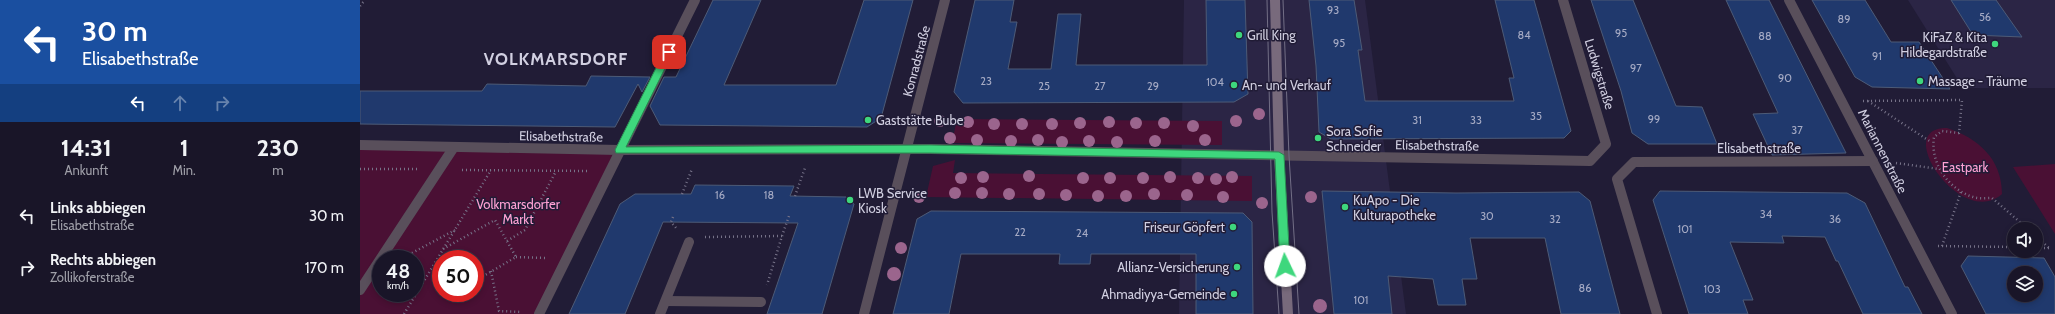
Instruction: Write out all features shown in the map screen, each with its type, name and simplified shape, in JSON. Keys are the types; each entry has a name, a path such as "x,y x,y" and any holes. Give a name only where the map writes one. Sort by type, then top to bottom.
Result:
{"main road":[{"path":"1275,0 1279,155 1288,314"}],"street":[{"path":"539,313 695,0"},
{"name":"Konradstraße","path":"864,314 945,0"},
{"name":"Ludwigstraße","path":"1563,0 1606,144 1598,153"},
{"name":"Mariannenstraße","path":"1789,0 1952,314"},
{"name":"Elisabethstraße","path":"360,145 619,150 907,149 1590,161 1598,153"},
{"path":"360,290 454,147"},
{"name":"Elisabethstraße","path":"1657,314 1617,179 1634,162 1873,161"},
{"path":"660,314 689,242"},
{"path":"666,301 761,302"}],"path":[{"path":"360,6 365,0"},
{"path":"1868,100 1931,142"},
{"path":"1842,101 1962,100 1959,133 1942,131 1934,136 1931,142 1932,152 1939,169 1961,192 1985,200 1992,198 2020,222"},
{"path":"682,194 700,150"},
{"path":"795,196 811,150"},
{"path":"1873,161 1939,169"},
{"path":"360,172 361,169 609,171"},
{"path":"443,249 491,170"},
{"path":"507,241 525,230 556,171"},
{"path":"1942,246 1961,192"},
{"path":"761,302 789,216"},
{"path":"673,217 671,222 689,242 710,235 782,236"},
{"path":"443,249 495,220 516,257"},
{"path":"418,250 455,230"},
{"path":"2043,242 2049,248 2043,248"},
{"path":"1917,246 2007,247"},
{"path":"484,276 516,257 543,257 562,266"},
{"path":"424,282 432,269"},
{"path":"491,272 499,311 539,313"},
{"path":"404,314 412,302"}],"shaded area":[{"path":"1184,0 1365,0 1406,314 1179,314"},
{"name":"KiFaZ & Kita Hildegardstraße","path":"1908,0 2055,0 2055,88 1963,88"}],"green space":[{"path":"957,119 1222,121 1222,145 952,143"},
{"name":"Eastpark","path":"1947,128 1958,132 1978,144 1993,160 1998,170 2002,194 1989,201 1974,201 1960,195 1947,184 1937,172 1929,159 1926,146 1928,136 1934,130"},
{"name":"Volkmarsdorfer Markt","path":"360,145 619,150 539,314 360,314"},
{"path":"955,160 953,173 1252,176 1252,201 926,197 933,166"},
{"path":"2055,164 2055,234 2013,167"}],"building":[{"path":"713,0 761,0 724,85 836,85 864,0 913,0 881,118 867,127 660,125 650,106 664,77 676,77"},
{"path":"975,0 1014,0 1010,22 1017,22 1008,69 1051,69 1058,14 1081,14 1076,65 1207,65 1206,0 1245,0 1248,94 1234,102 963,103 954,92"},
{"path":"1309,0 1354,0 1362,50 1358,50 1365,101 1514,101 1509,78 1514,78 1495,0 1534,0 1571,131 1564,138 1331,139 1319,132 1316,66"},
{"path":"1591,0 1633,0 1676,106 1702,107 1717,144 1648,144 1632,133 1621,91"},
{"path":"1726,0 1769,0 1846,153 1772,155 1753,114 1778,113"},
{"path":"1812,0 1865,0 1891,42 1919,42 1950,89 1872,87 1855,77"},
{"path":"1951,0 1996,0 2022,37 1973,35"},
{"path":"591,76 650,77 642,92 638,84 615,127 360,124 360,91 482,91 487,84 586,86"},
{"path":"695,185 794,186 790,196 846,197 854,204 822,314 767,314 798,223 663,222 625,314 569,314 620,204 635,194 691,194"},
{"path":"1322,191 1456,193 1579,192 1590,201 1620,314 1561,314 1545,238 1470,238 1477,279 1462,279 1466,305 1438,305 1433,279 1388,276 1392,314 1334,314"},
{"path":"1660,191 1847,193 1865,203 1905,287 1908,287 1922,314 1863,314 1825,237 1782,236 1784,243 1730,242 1753,300 1743,300 1748,314 1689,314 1653,200"},
{"path":"931,211 1243,213 1252,222 1253,314 1196,314 1196,254 1091,254 1090,264 1059,264 1060,254 961,254 949,314 893,314 917,219"},
{"path":"1968,256 2044,258 2055,277 2055,314 1986,314 1961,266"}],"tram line":[{"path":"1267,0 1272,212 1279,314"},
{"path":"1283,0 1289,156 1299,314"}],"place":[{"name":"Grill King","path":"1239,35"},
{"name":"KiFaZ & Kita Hildegardstraße","path":"1995,44"},
{"name":"Massage - Träume","path":"1920,81"},
{"name":"An- und Verkauf","path":"1234,85"},
{"name":"Gaststätte Bube","path":"868,120"},
{"name":"Sora Sofie Schneider","path":"1318,138"},
{"name":"LWB Service Kiosk","path":"850,200"},
{"name":"KuApo - Die Kulturapotheke","path":"1345,207"},
{"name":"Friseur Göpfert","path":"1233,227"},
{"name":"Allianz-Versicherung","path":"1237,267"},
{"name":"Ahmadiyya-Gemeinde","path":"1234,294"}],"district":[{"name":"VOLKMARSDORF","path":"556,59"}],"route":[{"path":"669,52 619,150 930,149 1279,155 1285,266"}]}
